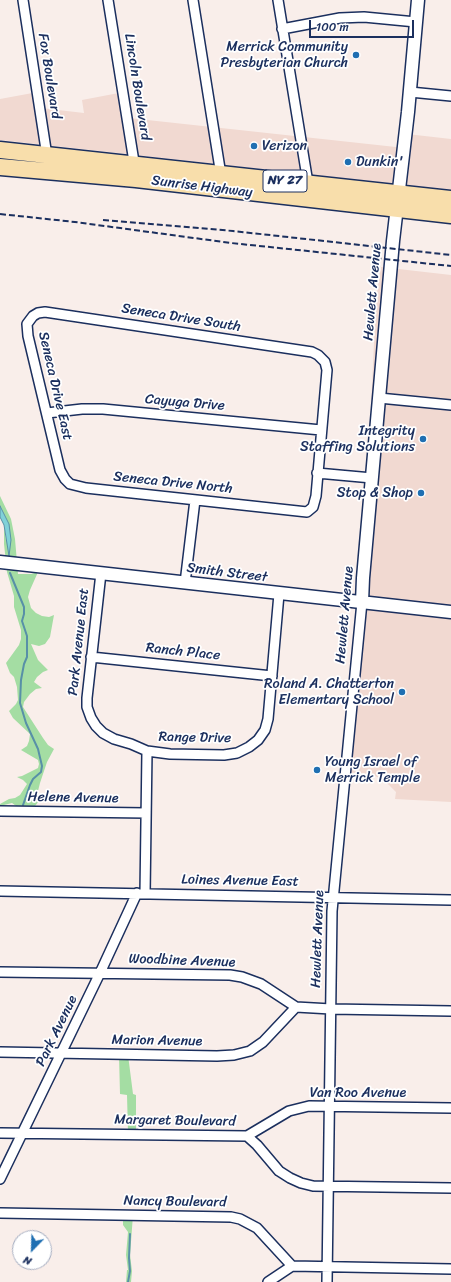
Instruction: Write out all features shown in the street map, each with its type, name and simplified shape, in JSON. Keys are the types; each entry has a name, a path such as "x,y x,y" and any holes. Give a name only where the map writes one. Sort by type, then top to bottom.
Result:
{"highway":[{"name":"Sunrise Highway","path":"0,150 47,156 136,172 396,210 451,215"},
{"name":"Sunrise Highway","path":"0,167 221,175 451,199"}],"street":[{"name":"Fox Boulevard","path":"23,0 47,156"},
{"name":"Lincoln Boulevard","path":"108,0 136,172"},
{"path":"193,0 221,175"},
{"path":"278,0 308,183"},
{"name":"Hewlett Avenue","path":"327,1282 333,897 362,602 396,210 410,92 418,0"},
{"path":"282,29 340,18 364,17 416,22"},
{"path":"410,92 451,96"},
{"name":"Seneca Drive South","path":"38,313 45,312 312,352 318,355"},
{"name":"Seneca Drive East","path":"38,313 33,316 27,324 60,470"},
{"name":"Seneca Drive North","path":"60,470 65,479 74,486 307,512 313,507 316,496 327,370 325,362 318,355"},
{"path":"379,398 451,405"},
{"name":"Cayuga Drive","path":"46,413 82,409 103,409 321,430"},
{"path":"317,473 372,478"},
{"path":"185,583 195,500"},
{"name":"Smith Street","path":"0,562 451,612"},
{"name":"Park Avenue East","path":"101,573 86,698 87,707 91,718 103,733 147,752"},
{"name":"Range Drive","path":"147,752 224,755 237,753 249,747 258,740 265,730 268,718 279,594"},
{"name":"Ranch Place","path":"91,656 272,676"},
{"name":"Park Avenue","path":"0,1179 100,973 141,893 146,813 147,752"},
{"name":"Helene Avenue","path":"0,811 146,813"},
{"name":"Loines Avenue East","path":"0,891 451,900"},
{"name":"Woodbine Avenue","path":"0,972 222,975 242,977 261,984 296,1008"},
{"path":"296,1008 451,1011"},
{"name":"Marion Avenue","path":"0,1052 234,1055 250,1050 263,1042 296,1008"},
{"name":"Van Roo Avenue","path":"247,1136 289,1111 309,1106 451,1108"},
{"name":"Margaret Boulevard","path":"0,1132 247,1136 257,1145 279,1171 290,1178 308,1185 451,1188"},
{"name":"Nancy Boulevard","path":"0,1213 231,1217 240,1219 257,1228 292,1266"},
{"path":"268,1282 292,1266 451,1269"}],"shaded area":[{"path":"38,92 41,108 84,113 82,100 124,92 129,118 405,148 407,134 451,139 451,190 0,140 0,99"},
{"path":"381,267 451,275 451,802 395,799 396,792 380,778 369,774 346,772 362,602 376,300"}],"green space":[{"path":"0,496 11,519 15,539 18,574 31,574 38,572 28,597 31,608 42,616 49,617 54,615 50,637 45,644 39,646 31,644 38,660 48,670 37,677 34,682 42,688 36,689 30,694 24,702 23,707 48,745 54,749 47,762 40,783 38,791 39,801 31,808 19,808 12,803 0,806 0,804 9,799 20,795 27,784 17,777 38,768 39,764 38,760 21,750 27,746 30,734 13,718 9,711 18,700 17,687 14,677 10,673 6,663 19,645 21,630 14,607 14,596 7,572 4,544 4,525 6,540 9,524 0,506"},
{"path":"119,1055 128,1055 133,1094 136,1095 136,1133 128,1133 127,1095 120,1094"},
{"path":"123,1215 133,1215 130,1255 132,1271 131,1282 126,1282 128,1270 126,1255 128,1232 123,1225"}],"water":[{"path":"0,506 9,524 11,540 9,556 4,525 0,517"}],"waterway":[{"path":"10,573 24,607 22,621 27,636 27,657 21,680 20,703 26,723 38,749 42,766 41,772 33,779 30,785 23,805"},
{"path":"128,1282 130,1271 130,1234"}],"railway":[{"path":"0,214 75,222 231,243 451,266"},
{"path":"103,220 233,231 451,255"}],"place":[{"name":"Merrick Community Presbyterian Church","path":"356,55"},
{"name":"Verizon","path":"254,146"},
{"name":"Dunkin'","path":"348,162"},
{"name":"Integrity Staffing Solutions","path":"423,439"},
{"name":"Stop & Shop","path":"421,493"},
{"name":"Roland A. Chatterton Elementary School","path":"402,692"},
{"name":"Young Israel of Merrick Temple","path":"317,770"}]}
